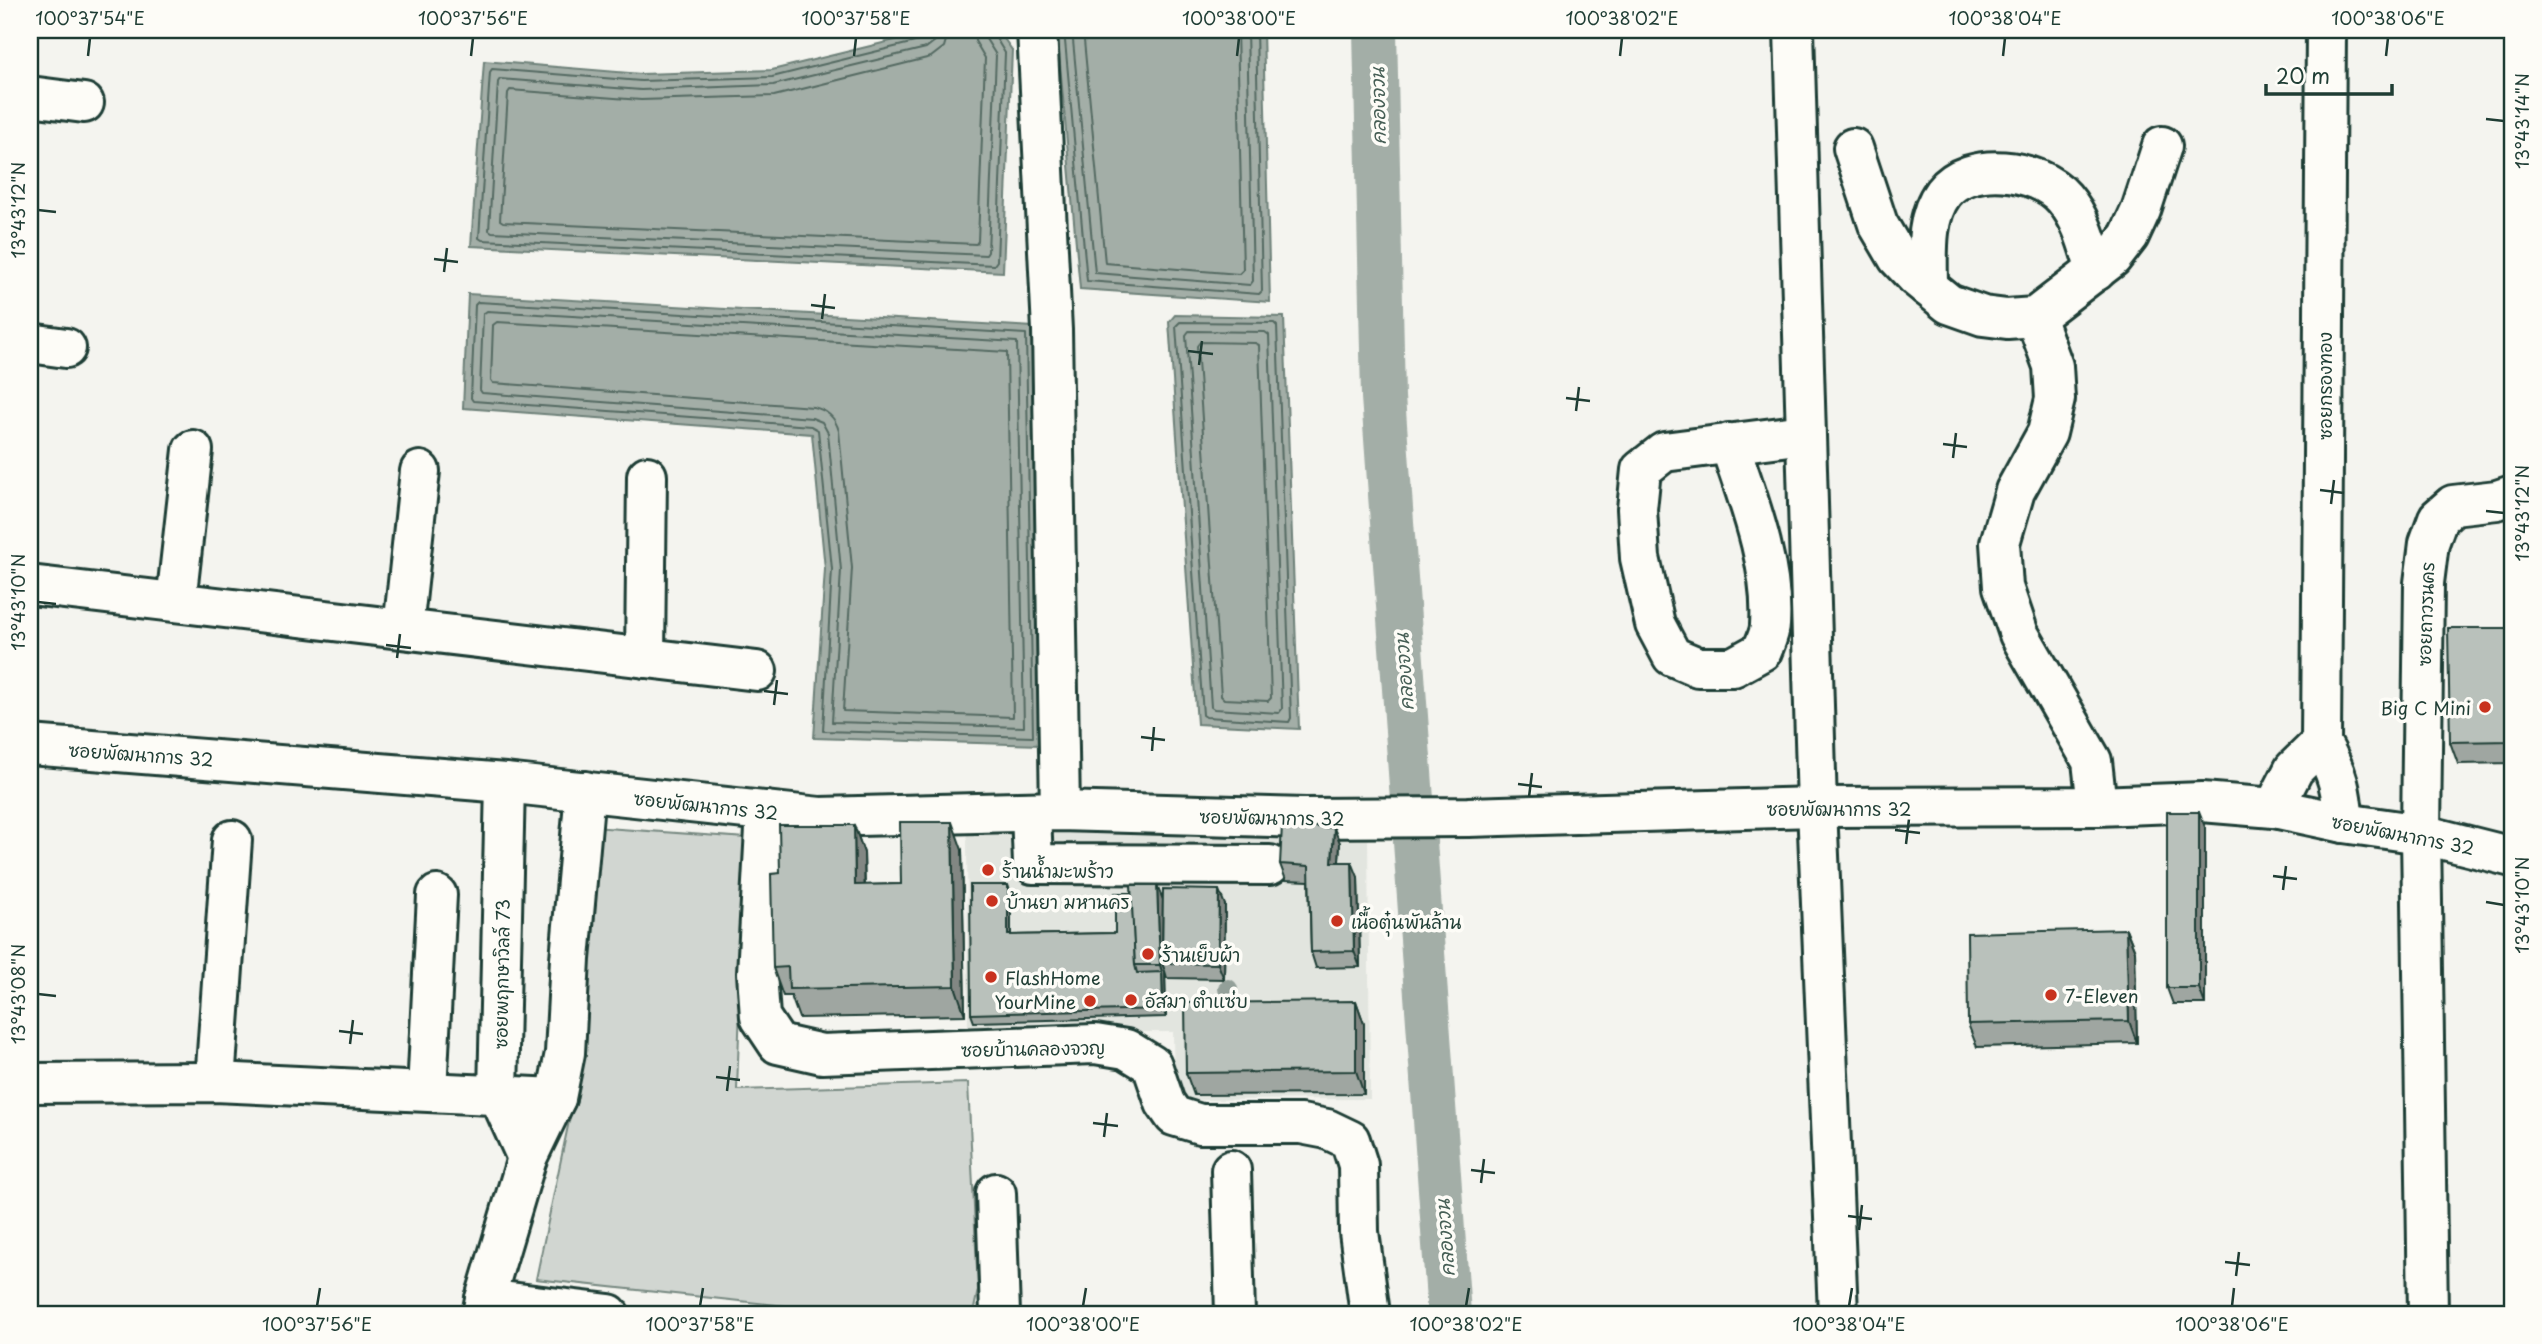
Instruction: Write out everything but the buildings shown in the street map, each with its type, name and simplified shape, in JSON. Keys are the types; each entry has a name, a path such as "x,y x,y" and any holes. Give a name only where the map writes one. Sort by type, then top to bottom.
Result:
{"street":[{"path":"1037,30 1052,330 1045,811 1033,864 1270,865"},
{"path":"1794,30 1817,807 1838,1314"},
{"name":"ซอยกรองทอง","path":"2326,30 2321,743 2336,771 2342,791 2344,823"},
{"path":"30,96 84,103"},
{"path":"1853,148 1878,224 1898,258 1949,304 1983,316 2007,319 2035,317 2112,258 2129,236 2141,210 2162,146"},
{"path":"1928,287 1928,239 1933,216 1942,194 1955,180 1972,173 2019,173 2040,181 2063,196 2081,222 2096,271"},
{"path":"2035,317 2053,366 2055,399 2047,433 2015,491 2000,543 2003,587 2019,634 2092,761 2097,806"},
{"path":"1729,443 1754,517 1769,588 1770,627 1762,651 1743,662 1733,667 1698,667 1672,656 1655,624 1640,558 1637,509 1641,470 1664,452 1729,443 1805,434"},
{"path":"176,602 193,450"},
{"path":"403,629 420,471"},
{"path":"645,658 647,476"},
{"name":"ซอยถาวรนคร","path":"2428,1314 2421,834 2424,583 2429,543 2438,518 2453,505 2497,500 2512,495"},
{"path":"30,585 757,671"},
{"path":"2274,808 2294,769 2321,743"},
{"name":"ซอยพัฒนาการ 32","path":"30,746 505,783 820,817 1045,811 1305,818 1468,817 1817,807 2097,806 2202,802 2274,808 2344,823 2421,834 2512,857"},
{"name":"ซอยพฤกษาวิลล์ 73","path":"505,783 498,1094 527,1158"},
{"path":"585,791 565,1053 556,1098 527,1158 484,1306 608,1314"},
{"name":"ซอยบ้านคลองจวญ","path":"766,811 757,973 760,1017 778,1044 822,1054 1095,1044 1126,1049 1152,1065 1165,1103 1174,1116 1200,1124 1301,1124 1327,1129 1350,1140 1358,1165 1359,1232 1370,1314"},
{"path":"215,1082 232,840"},
{"path":"427,1091 437,894"},
{"path":"30,1083 215,1082 556,1098"},
{"path":"1231,1170 1234,1314"},
{"path":"996,1193 1000,1314"}],"shaded area":[{"path":"592,827 746,838 737,1090 968,1083 978,1290 973,1313 859,1314 536,1279 574,1097"},
{"path":"1368,830 1370,1099 1174,1100 1173,1032 968,1033 967,831"}],"water":[{"path":"936,30 998,30 1012,50 1003,272 471,246 484,61 641,74 772,70"},
{"path":"1057,30 1263,30 1270,302 1080,289"},
{"path":"468,294 1034,327 1041,745 814,738 825,569 812,434 463,408"},
{"path":"1175,315 1284,317 1299,729 1197,724 1169,322"}],"waterway":[{"name":"คลองจวน","path":"1375,30 1383,397 1449,1314"}],"place":[{"name":"Big C Mini","path":"2485,707"},
{"name":"ร้านน้ำมะพร้าว","path":"988,870"},
{"name":"บ้านยา มหานคร","path":"992,901"},
{"name":"เนื้อตุ๋นพันล้าน","path":"1337,921"},
{"name":"ร้านเย็บผ้า","path":"1148,954"},
{"name":"FlashHome","path":"991,977"},
{"name":"7-Eleven","path":"2051,995"},
{"name":"อัสมา ตำแซ่บ","path":"1131,1000"},
{"name":"YourMine","path":"1090,1001"}]}
